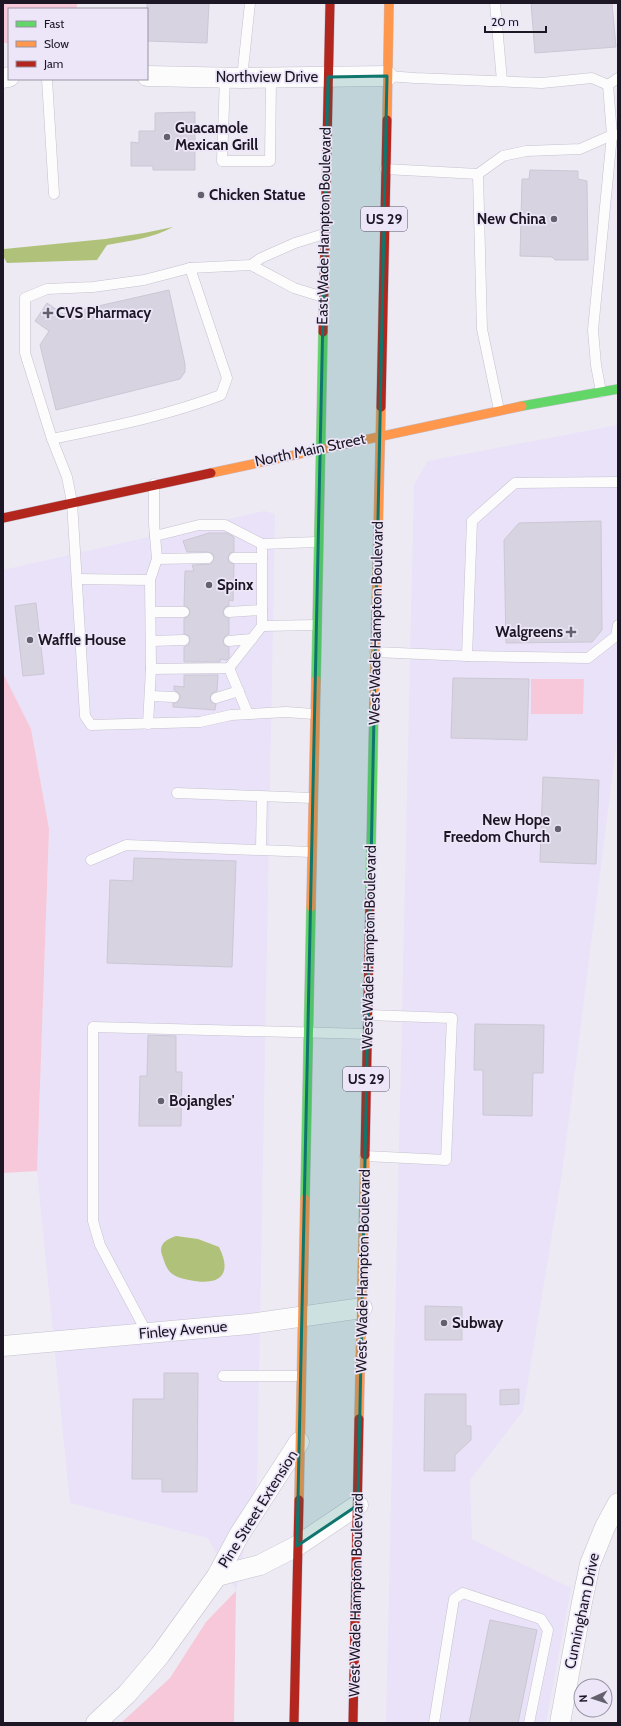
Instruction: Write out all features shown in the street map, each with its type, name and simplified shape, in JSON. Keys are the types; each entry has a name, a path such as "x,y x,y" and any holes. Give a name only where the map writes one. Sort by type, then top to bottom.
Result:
{"main road":[{"name":"East Wade Hampton Boulevard","path":"319,448 330,3"},
{"name":"US 29","path":"380,436 389,3"},
{"name":"North Main Street","path":"3,518 499,410 618,390"},
{"name":"West Wade Hampton Boulevard","path":"354,1723 380,436"},
{"path":"294,1723 319,448"}],"street":[{"name":"Northview Drive","path":"148,76 271,78 387,76"},
{"name":"Finley Avenue","path":"3,1346 249,1324 362,1308"},
{"name":"Pine Street Extension","path":"96,1723 127,1694 160,1654 217,1576 238,1535 299,1442"},
{"name":"Cunningham Drive","path":"560,1723 590,1564 605,1527 618,1503"},
{"name":"Pine Street Extension","path":"217,1576 260,1565 297,1546 358,1505"}],"lane":[{"path":"250,3 233,78 222,161 270,162 271,78"},
{"path":"495,3 502,81"},
{"path":"387,76 542,83 592,78 608,85"},
{"path":"608,85 618,78"},
{"path":"47,80 54,194"},
{"path":"601,392 596,365 593,330 615,135 608,85"},
{"path":"385,169 478,174 503,156 526,151 580,149 615,135"},
{"path":"478,174 482,329 499,410"},
{"path":"251,265 261,258 288,246 324,234"},
{"path":"314,714 286,712 231,715 200,722 91,725 85,716 72,502 67,477 52,439 25,353 26,298 47,289 93,288 144,280 190,268 251,265 294,288 323,297"},
{"path":"52,439 112,427 189,407 221,395 227,378 190,268"},
{"path":"467,656 472,521 515,483 618,482"},
{"path":"148,724 151,669 150,580 157,559 154,484"},
{"path":"155,536 199,525 225,525 262,544 317,542"},
{"path":"229,668 262,626 262,544"},
{"path":"157,559 208,558"},
{"path":"234,558 262,558"},
{"path":"77,579 150,580"},
{"path":"229,612 262,610"},
{"path":"151,612 184,612"},
{"path":"262,626 316,625"},
{"path":"375,652 467,656 588,658 616,636 618,625"},
{"path":"229,641 252,639"},
{"path":"151,641 184,640"},
{"path":"229,668 248,714"},
{"path":"151,669 229,668"},
{"path":"216,698 239,691"},
{"path":"150,696 174,697"},
{"path":"177,793 312,798"},
{"path":"261,850 262,797"},
{"path":"91,860 126,845 311,852"},
{"path":"365,1156 446,1160 452,1018 368,1015"},
{"path":"147,1333 100,1245 93,1221 93,1027 367,1034"},
{"path":"223,1376 300,1376"},
{"path":"434,1723 454,1599 463,1593 542,1619 548,1630 529,1723"}],"highlighted area":[{"path":"387,76 358,1505 297,1546 328,77"}],"shaded area":[{"path":"3,3 77,3 77,8 8,8 8,43 3,43"},
{"path":"173,227 149,236 107,245 97,260 7,263 3,256 4,249 105,239"},
{"path":"618,425 618,731 562,1174 523,1411 470,1480 472,1539 571,1588 546,1723 386,1723 414,484 428,461"},
{"path":"264,511 275,514 257,1482 236,1591 208,1538 70,1503 37,1171 49,829 31,729 3,673 3,570"},
{"path":"3,673 31,729 49,829 37,1171 3,1173"},
{"path":"531,679 584,679 583,714 531,714"},
{"path":"176,1236 198,1239 219,1247 225,1266 220,1277 208,1282 199,1282 182,1278 170,1272 164,1262 161,1248 164,1242"},
{"path":"236,1591 234,1723 121,1723 170,1678 206,1622"}],"building":[{"path":"147,3 209,3 207,43 148,41"},
{"path":"531,3 612,3 616,47 535,53"},
{"name":"Guacamole Mexican Grill","path":"195,112 195,170 153,170 153,166 131,166 131,142 139,143 139,131 155,131 155,113"},
{"name":"New China","path":"530,170 578,171 578,179 587,181 588,260 555,260 552,257 520,256 522,179 529,179"},
{"name":"CVS Pharmacy","path":"169,290 185,364 185,372 180,379 56,410 40,345 49,331 35,321 47,303 63,314"},
{"name":"Walgreens","path":"601,521 602,630 592,642 506,643 504,540 519,523"},
{"path":"209,533 227,533 234,537 234,552 230,553 228,558 229,562 234,564 233,601 229,600 229,606 225,607 223,612 224,616 229,618 229,634 225,636 223,641 224,645 229,647 229,658 227,660 220,659 220,662 184,662 184,647 188,645 190,640 189,636 184,634 184,618 188,617 190,612 189,608 184,606 185,571 194,571 192,565 211,564 214,558 213,554 208,552 187,552 183,541"},
{"name":"Waffle House","path":"36,603 44,674 23,676 15,606"},
{"path":"184,675 218,675 217,691 212,693 210,697 211,702 216,704 215,710 173,707 173,703 177,703 180,698 180,694 174,690 174,686 184,687"},
{"path":"453,678 529,679 527,740 451,738"},
{"path":"543,777 599,780 596,864 540,862"},
{"path":"134,858 236,861 232,967 107,963 110,880 133,881"},
{"path":"475,1024 544,1025 543,1073 533,1073 532,1116 483,1115 483,1070 474,1070"},
{"name":"Bojangles'","path":"148,1035 176,1036 176,1072 182,1072 181,1126 139,1126 140,1076 147,1076"},
{"name":"Subway","path":"425,1306 462,1307 462,1340 425,1340"},
{"path":"164,1373 198,1373 197,1492 162,1492 162,1479 132,1479 133,1399 164,1399"},
{"path":"519,1389 519,1404 500,1405 500,1390"},
{"path":"425,1394 466,1394 466,1426 471,1426 471,1440 455,1455 455,1471 424,1471"},
{"path":"490,1620 537,1630 518,1723 469,1723"}],"traffic: fast":[{"path":"316,680 323,332"},
{"path":"522,406 618,389"},
{"path":"370,899 374,705"},
{"path":"305,1199 311,907"}],"traffic: slow":[{"path":"387,120 389,3"},
{"path":"211,473 522,406"},
{"path":"374,705 381,407"},
{"path":"311,907 316,680"},
{"path":"359,1419 365,1155"},
{"path":"299,1500 305,1199"}],"traffic: jam":[{"path":"323,332 330,3"},
{"path":"381,407 387,120"},
{"path":"3,518 211,473"},
{"path":"365,1155 370,899"},
{"path":"353,1723 359,1419"},
{"path":"294,1723 299,1500"}],"place":[{"name":"Guacamole Mexican Grill","path":"167,137"},
{"name":"Chicken Statue","path":"201,195"},
{"name":"New China","path":"554,219"},
{"name":"CVS Pharmacy","path":"48,313"},
{"name":"Spinx","path":"209,585"},
{"name":"Walgreens","path":"571,632"},
{"name":"Waffle House","path":"30,640"},
{"name":"New Hope Freedom Church","path":"558,829"},
{"name":"Bojangles'","path":"161,1101"},
{"name":"Subway","path":"444,1323"}]}
